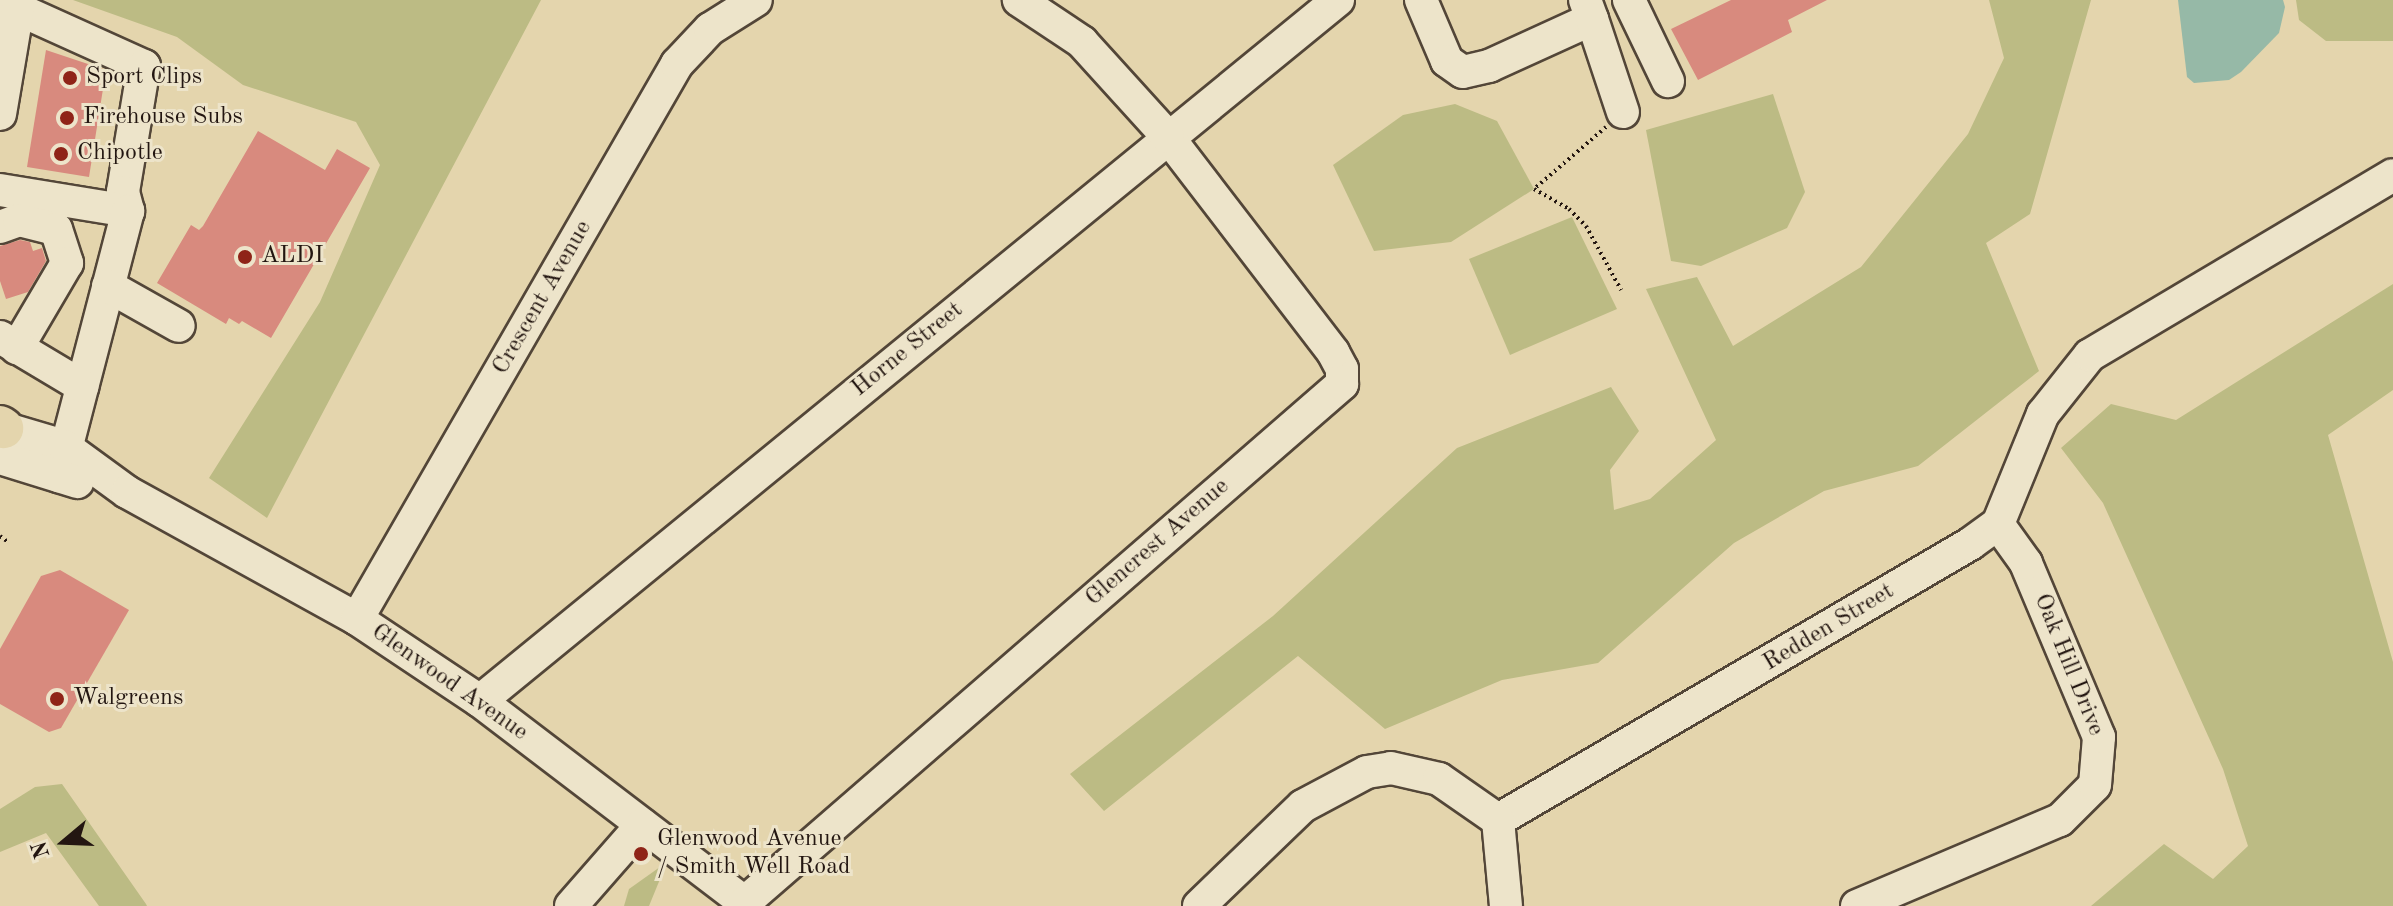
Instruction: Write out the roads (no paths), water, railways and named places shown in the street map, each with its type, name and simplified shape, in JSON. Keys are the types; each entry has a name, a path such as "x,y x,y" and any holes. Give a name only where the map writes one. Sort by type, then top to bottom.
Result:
{"street":[{"name":"Crescent Avenue","path":"357,619 677,64 710,29 756,0"},
{"path":"1019,0 1082,42 1168,137"},
{"name":"Horne Street","path":"480,701 1338,0"},
{"path":"1421,0 1447,61 1463,72 1489,66 1588,9 1623,112"},
{"path":"1629,0 1668,81"},
{"path":"0,114 9,5 144,66 123,192 128,211 62,461"},
{"name":"Glencrest Avenue","path":"747,904 1342,384 1342,369 1333,352 1168,137"},
{"path":"1998,524 2043,414 2055,392 2090,355 2393,175"},
{"path":"11,207 128,211"},
{"path":"11,207 56,229 67,263 9,343 82,386"},
{"path":"108,286 179,326"},
{"name":"Glenwood Avenue","path":"1,435 127,492 357,619 480,701 747,904"},
{"name":"Redden Street","path":"1498,820 1998,524"},
{"name":"Oak Hill Drive","path":"1857,906 2060,820 2095,785 2099,737 2026,563 1998,524"},
{"path":"1199,906 1303,806 1367,772 1391,768 1439,779 1498,820 1506,906"},
{"path":"571,906 642,825"}],"place":[{"name":"Sport Clips","path":"70,78"},
{"name":"Firehouse Subs","path":"67,118"},
{"name":"Chipotle","path":"61,154"},
{"name":"ALDI","path":"245,257"},
{"name":"Walgreens","path":"57,699"},
{"name":"Glenwood Avenue / Smith Well Road","path":"641,854"}]}
